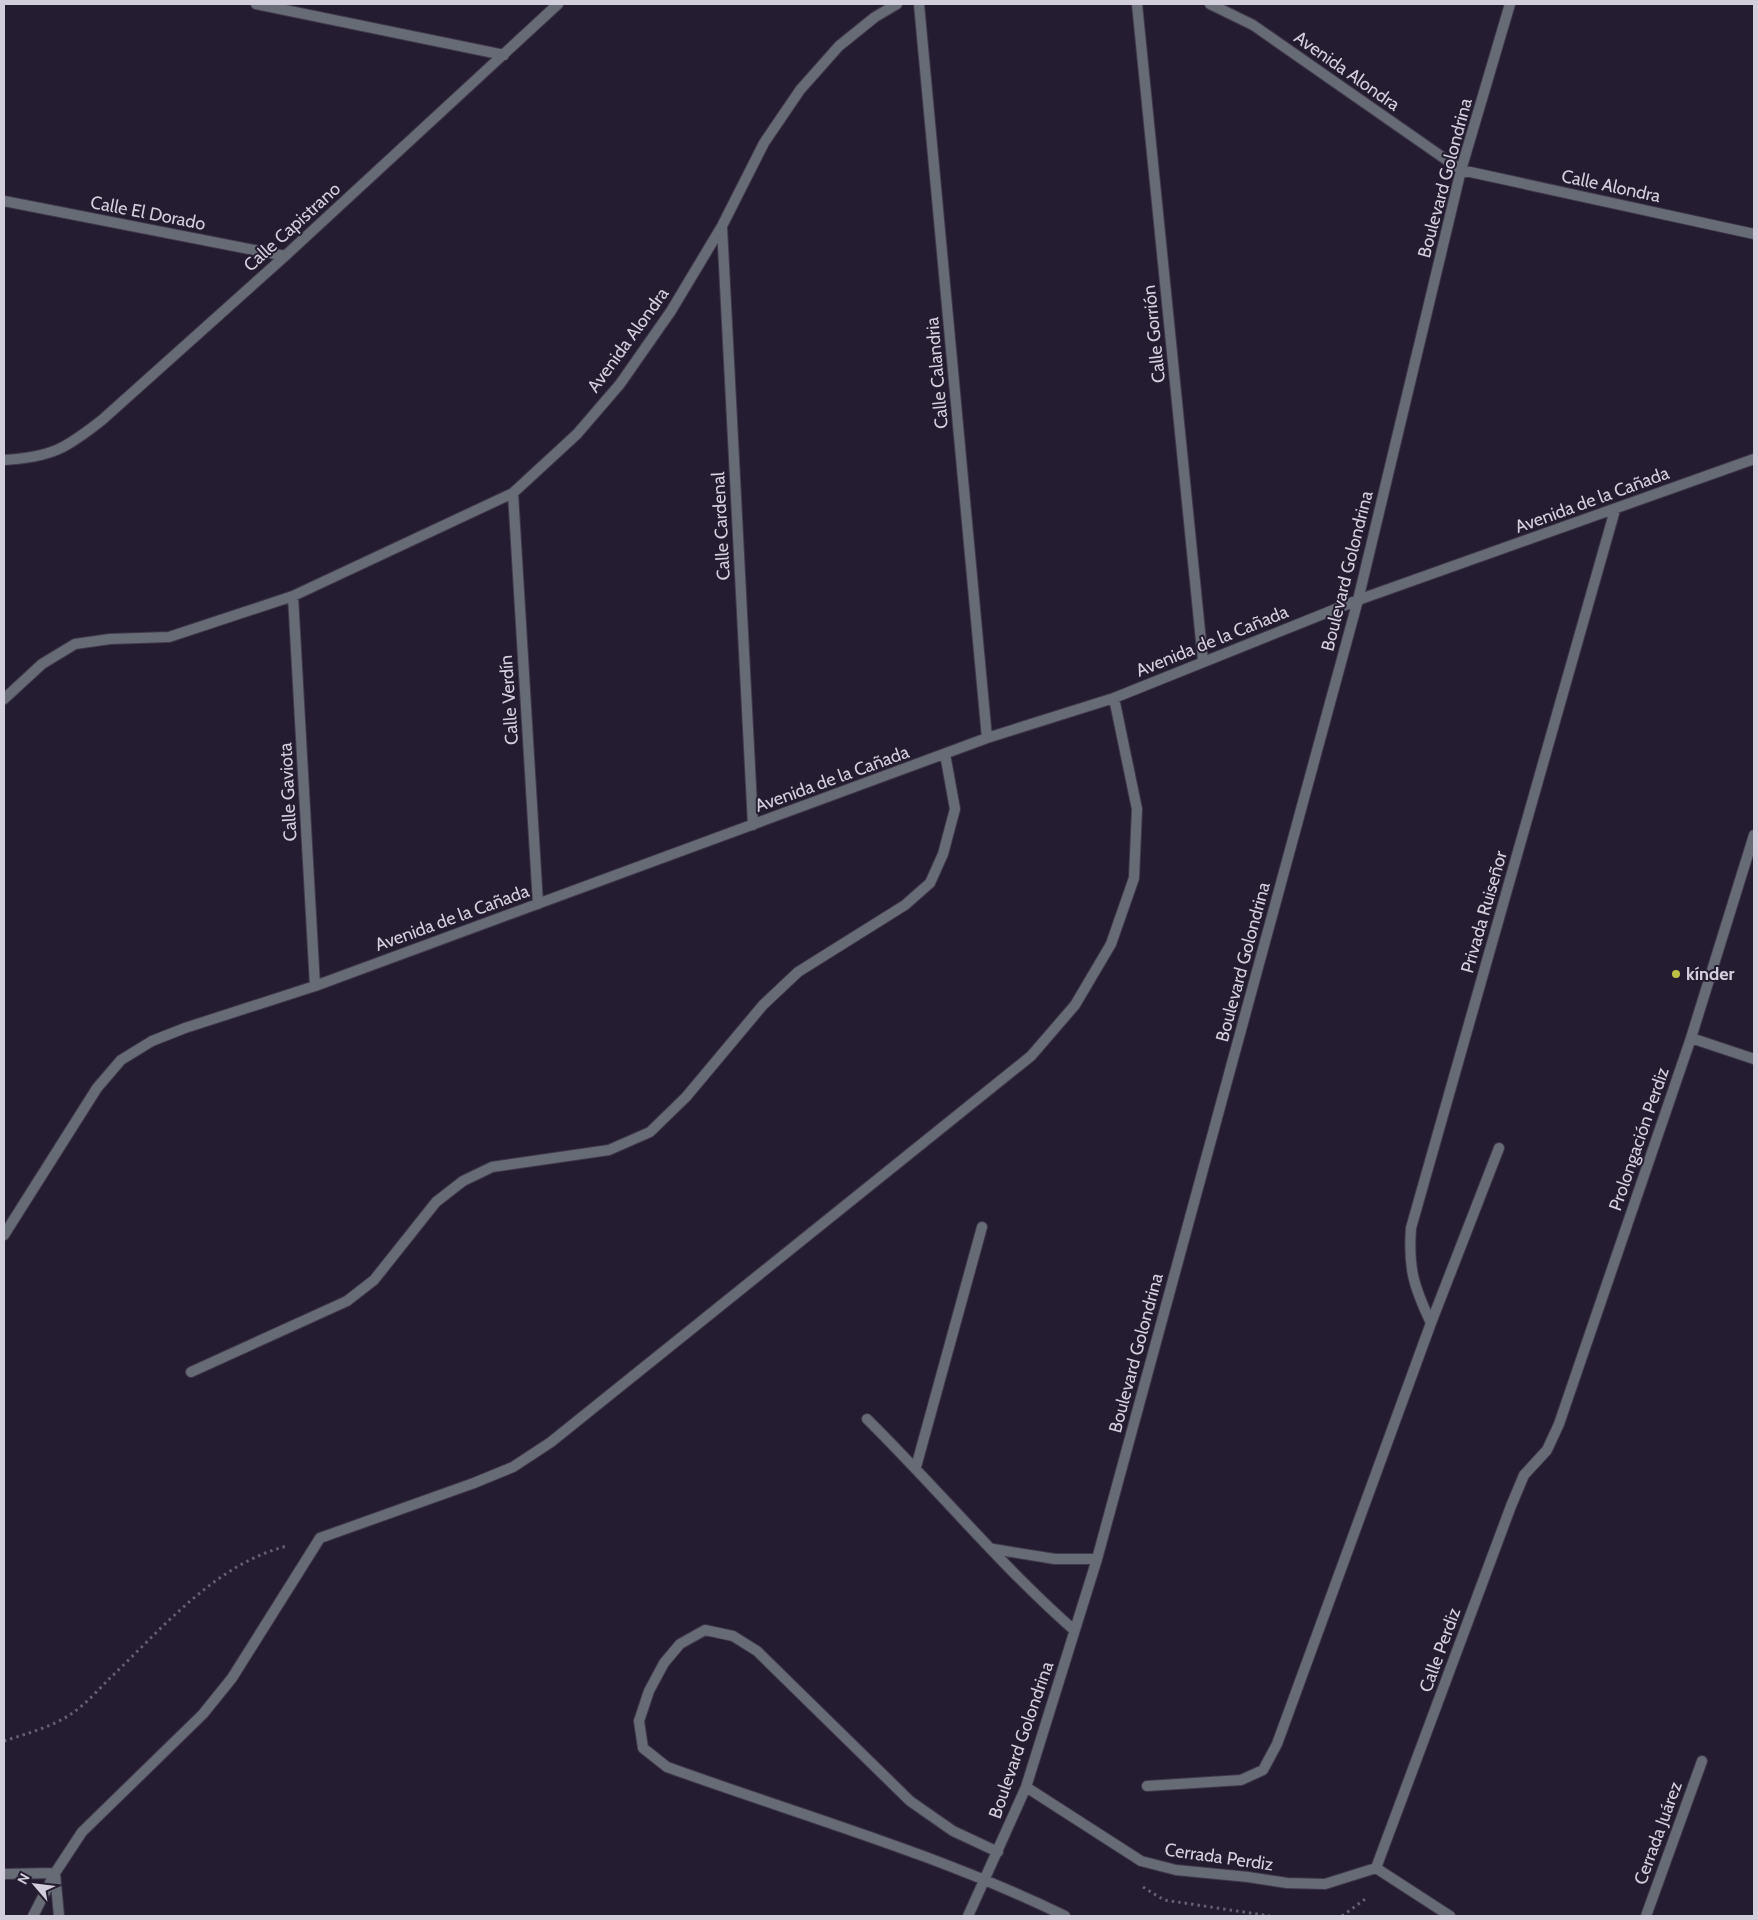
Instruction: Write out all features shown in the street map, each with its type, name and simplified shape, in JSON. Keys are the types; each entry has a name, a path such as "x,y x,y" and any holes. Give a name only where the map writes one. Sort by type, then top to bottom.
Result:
{"street":[{"path":"256,4 504,55"},
{"name":"Calle Capistrano","path":"4,460 36,458 70,445 102,420 285,256 558,4"},
{"name":"Avenida Alondra","path":"4,699 42,664 75,644 110,639 169,637 293,596 513,494 577,434 620,384 671,311 722,226 764,143 800,90 840,46 875,17 898,4"},
{"name":"Calle Calandria","path":"919,4 988,738"},
{"name":"Calle Gorrión","path":"1138,4 1203,661"},
{"name":"Avenida Alondra","path":"1210,4 1253,26 1461,170"},
{"name":"Boulevard Golondrina","path":"968,1916 1026,1787 1097,1559 1358,600 1461,170 1510,4"},
{"name":"Calle Alondra","path":"1461,170 1754,234"},
{"name":"Calle El Dorado","path":"4,201 285,256"},
{"name":"Calle Cardenal","path":"722,226 753,825"},
{"name":"Avenida de la Cañada","path":"4,1235 97,1088 121,1060 152,1042 185,1028 315,986 988,738 1114,698 1358,600 1754,459"},
{"name":"Calle Verdín","path":"513,494 538,904"},
{"name":"Privada Ruiseñor","path":"1431,1323 1415,1289 1409,1258 1411,1228 1615,510"},
{"name":"Calle Gaviota","path":"293,596 315,986"},
{"path":"33,1916 55,1873 82,1832 203,1714 232,1678 320,1538 482,1480 513,1467 551,1442 1031,1056 1075,1004 1111,944 1134,878 1136,809 1114,698"},
{"path":"191,1372 347,1301 374,1280 436,1202 463,1181 492,1167 609,1150 650,1132 686,1097 763,1005 798,972 906,905 930,883 943,854 955,809 945,754"},
{"name":"Prolongación Perdiz","path":"1547,1450 1559,1424 1750,866 1754,835"},
{"path":"1691,1038 1754,1059"},
{"path":"1147,1786 1241,1780 1263,1770 1278,1744 1431,1323 1499,1148"},
{"path":"916,1467 982,1227"},
{"path":"867,1419 916,1467 1040,1600 1074,1630"},
{"name":"Calle Perdiz","path":"1376,1868 1510,1506 1524,1475 1547,1450"},
{"path":"993,1549 1055,1559 1097,1559"},
{"path":"998,1852 953,1831 910,1801 756,1651 733,1636 705,1630 680,1644 664,1663 649,1691 639,1721 643,1748 667,1768 941,1863 1024,1896 1065,1916"},
{"name":"Cerrada Juárez","path":"1646,1916 1702,1762"},
{"name":"Cerrada Perdiz","path":"1026,1787 1141,1861 1176,1870 1248,1876 1287,1883 1325,1884 1376,1868"},
{"path":"1376,1868 1394,1878 1449,1916"},
{"path":"4,1874 55,1873"},
{"path":"55,1873 59,1916"}],"path":[{"path":"4,1741 71,1715 198,1595 236,1566 271,1550 320,1538"}],"place":[{"name":"kínder","path":"1676,974"}]}
